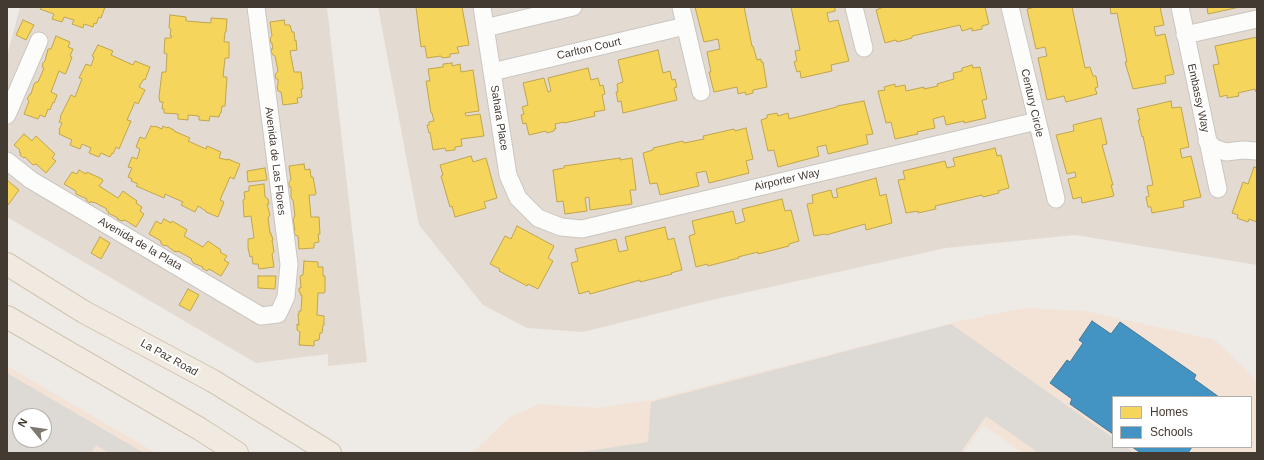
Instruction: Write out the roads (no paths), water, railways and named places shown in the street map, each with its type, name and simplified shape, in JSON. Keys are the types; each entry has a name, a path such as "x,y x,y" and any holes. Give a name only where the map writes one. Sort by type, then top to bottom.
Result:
{"main road":[{"name":"La Paz Road","path":"7,264 84,312 213,382 330,453"},
{"path":"7,316 238,453"}],"street":[{"name":"Avenida de Las Flores","path":"256,7 289,264 286,297 278,314"},
{"name":"Sahara Place","path":"482,7 508,175 518,198 538,218"},
{"path":"485,28 573,7"},
{"path":"681,7 701,92"},
{"path":"854,7 864,48"},
{"name":"Century Circle","path":"1010,7 1056,199"},
{"name":"Embassy Way","path":"1180,7 1218,189"},
{"path":"1185,35 1257,19"},
{"name":"Carlton Court","path":"492,72 685,26"},
{"path":"7,115 39,41"},
{"name":"Airporter Way","path":"538,218 561,227 582,229 1037,122"},
{"path":"1207,141 1214,148 1226,152 1243,150 1257,151"},
{"name":"Avenida de la Plata","path":"7,161 31,180 261,316 278,314"}]}
